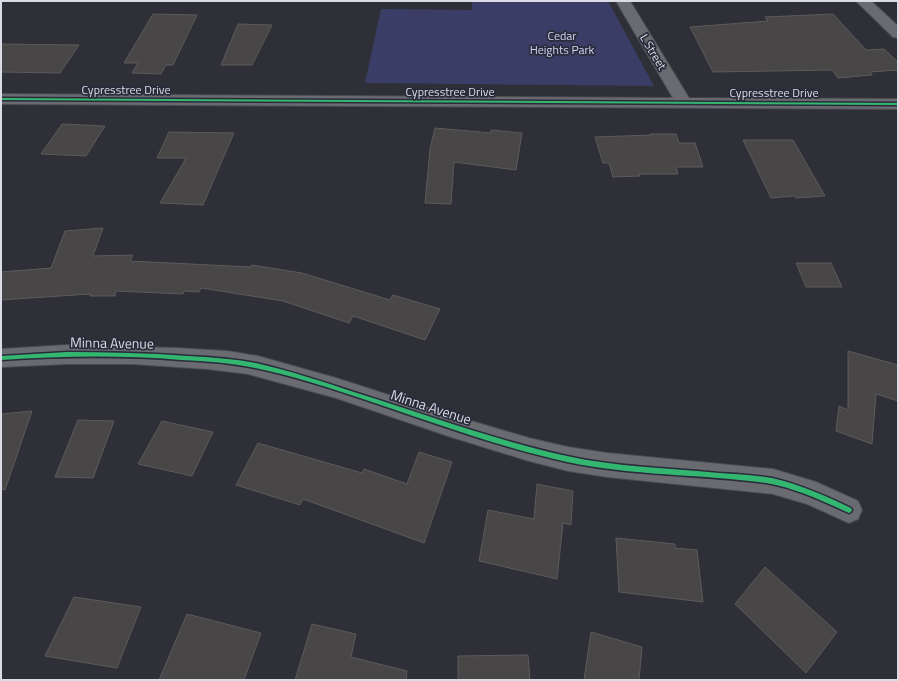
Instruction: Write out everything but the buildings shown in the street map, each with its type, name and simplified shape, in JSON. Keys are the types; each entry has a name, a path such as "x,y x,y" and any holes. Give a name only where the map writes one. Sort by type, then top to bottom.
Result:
{"street":[{"name":"L Street","path":"623,1 684,103"},
{"path":"863,1 898,34"},
{"name":"Cypresstree Drive","path":"1,99 898,104"},
{"name":"Minna Avenue","path":"1,358 51,354 138,354 191,358 257,366 312,381 499,442 568,459 616,467 665,470 779,483 821,496 849,510"}],"green space":[{"name":"Cedar Heights Park","path":"472,1 608,1 654,86 365,83 381,9 472,10"}],"cycle path":[{"path":"1,99 898,104"},
{"path":"1,358 67,354 132,355 207,359 248,364 297,376 490,438 568,459 607,465 773,481 824,498 849,510"}]}
